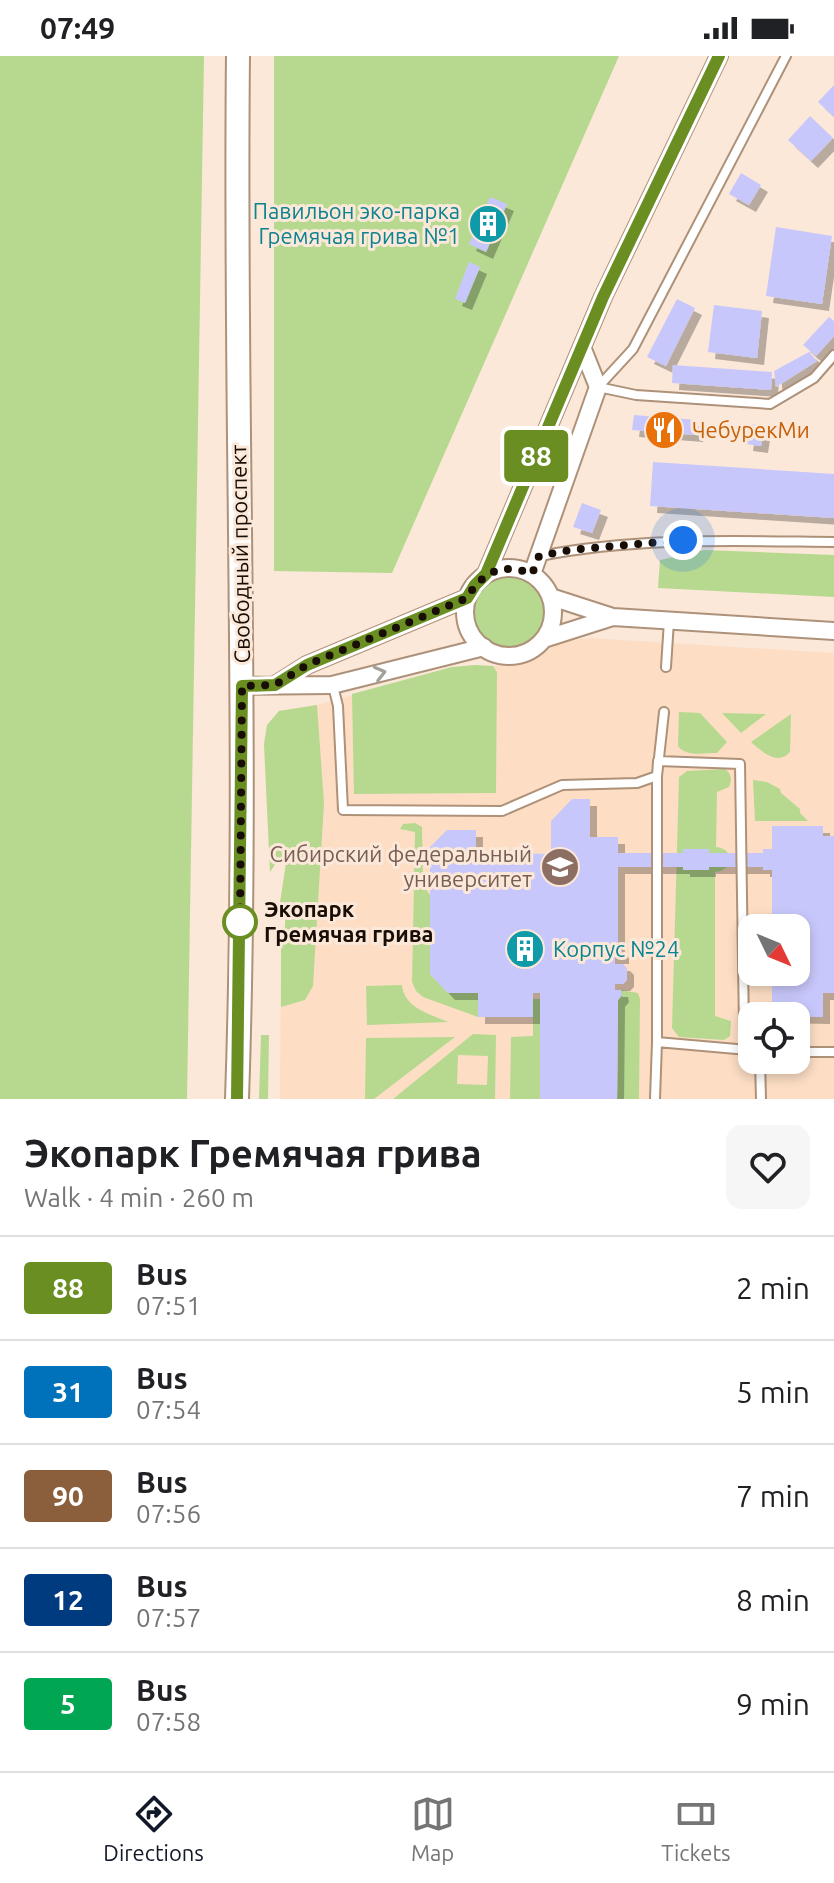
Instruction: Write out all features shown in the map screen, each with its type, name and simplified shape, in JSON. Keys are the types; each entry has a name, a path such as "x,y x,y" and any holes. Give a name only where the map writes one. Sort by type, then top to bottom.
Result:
{"main road":[{"name":"Свободный проспект","path":"237,1099 242,686 236,236 238,56"}],"street":[{"path":"613,617 544,639 523,654 510,656 497,655 475,639 465,612 467,598 486,574 582,347 719,56"},
{"path":"532,574 598,387 582,347"},
{"path":"486,574 509,568 532,574 547,588 553,612 551,626 544,639"},
{"path":"551,597 613,617 834,631"},
{"path":"275,685 307,665 467,598"},
{"path":"242,686 332,685 484,647"}],"lane":[{"path":"598,387 633,349 786,56"},
{"path":"598,387 636,395 770,404 814,378 834,355"},
{"path":"539,556 570,550 683,540 834,542"},
{"path":"666,667 669,620"},
{"path":"332,685 338,706 343,810 502,811 562,785 637,783 657,776"},
{"path":"655,1099 657,776 664,712"},
{"path":"658,761 740,764 744,1002"},
{"path":"657,1042 738,1050"},
{"path":"810,1052 834,1052"},
{"path":"760,1074 761,1099"}],"shaded area":[{"name":"Сибирский федеральный университет","path":"589,638 834,653 834,1099 280,1099 281,940 284,938 286,910 279,909 287,857 278,860 270,872 264,744 267,725 279,711 317,705 452,667 515,665 534,659 553,646"}],"green space":[{"path":"0,56 204,56 187,1099 0,1099"},
{"path":"274,56 619,56 392,573 274,571"},
{"path":"705,550 834,555 834,597 658,588 660,560"},
{"path":"509,577 534,587 544,612 534,637 509,647 484,637 474,612 484,587"},
{"path":"493,666 497,672 496,793 354,794 352,694 452,667"},
{"path":"317,705 324,803 313,986 305,1000 281,1007 281,940 284,938 286,910 279,909 287,857 278,860 270,872 264,744 267,725 279,711"},
{"path":"679,712 700,713 727,742 717,753 696,754 681,749 678,746"},
{"path":"722,713 766,714 741,733"},
{"path":"791,714 790,752 785,756 770,756 751,742"},
{"path":"725,769 731,779 729,787 717,792 716,847 727,852 730,860 726,868 715,872 715,1016 731,1021 730,1036 724,1040 679,1037 672,1028 679,777 687,771"},
{"path":"753,780 767,782 780,789 808,821 755,821"},
{"path":"415,823 422,827 423,885 430,895 430,974 448,993 478,993 478,1017 423,997 412,982 415,832 400,829 403,824"},
{"path":"402,985 413,1005 448,1022 367,1025 366,986"},
{"path":"621,990 638,993 640,999 639,1099 617,1099 618,1000"},
{"path":"533,999 540,999 540,1099 510,1099 511,1037 533,1036"},
{"path":"473,1034 496,1035 495,1099 393,1099","holes":["458,1055 488,1056 487,1085 457,1084"]},
{"path":"261,1035 269,1035 268,1099 259,1099"},
{"path":"455,1037 374,1099 365,1099 366,1038"}],"building":[{"path":"834,85 834,117 818,102"},
{"path":"810,116 833,138 811,161 788,140"},
{"path":"741,173 761,185 749,205 729,194"},
{"name":"Павильон эко-парка Гремячая грива №1","path":"490,197 507,204 486,252 469,244"},
{"path":"776,227 832,236 822,304 766,296"},
{"path":"469,262 480,267 465,303 455,299"},
{"path":"677,299 695,308 666,366 647,357"},
{"path":"714,305 762,311 757,358 708,352"},
{"path":"829,317 834,321 834,336 816,356 803,345"},
{"path":"809,352 817,361 776,387 774,371"},
{"path":"673,365 772,372 771,390 672,383"},
{"path":"634,415 697,420 696,435 632,430"},
{"path":"749,424 764,426 761,446 746,444"},
{"path":"653,462 834,474 834,518 650,506"},
{"path":"582,503 601,510 592,533 573,527"},
{"name":"Корпус №24","path":"572,799 590,799 590,837 618,837 618,853 683,853 683,849 709,849 709,853 763,853 763,849 772,849 772,826 823,826 823,836 834,836 834,993 823,993 823,1017 810,1017 810,1002 772,1002 772,986 810,986 810,914 772,914 772,870 763,870 763,867 683,870 683,867 618,867 618,947 622,957 615,957 615,964 623,964 627,968 627,980 623,984 615,984 615,990 621,990 622,995 618,1000 617,1099 540,1099 540,993 533,993 533,1017 478,1017 478,993 448,993 430,974 430,847 447,830 476,830 476,853 497,853 508,849 512,853 551,854 551,821"}],"bus line":[{"name":"88","path":"237,1099 242,686 275,685 307,665 467,598 486,574 603,297 719,56"}],"place":[{"name":"Павильон эко-парка Гремячая грива №1","path":"488,224"},
{"name":"ЧебурекМи","path":"664,430"},
{"name":"Сибирский федеральный университет","path":"560,867"},
{"name":"Экопарк Гремячая грива","path":"240,922"},
{"name":"Корпус №24","path":"525,949"}],"route":[{"path":"240,922 242,686 275,685 307,665 467,598 486,574 509,568 532,574 539,556 570,550 683,540"}]}
